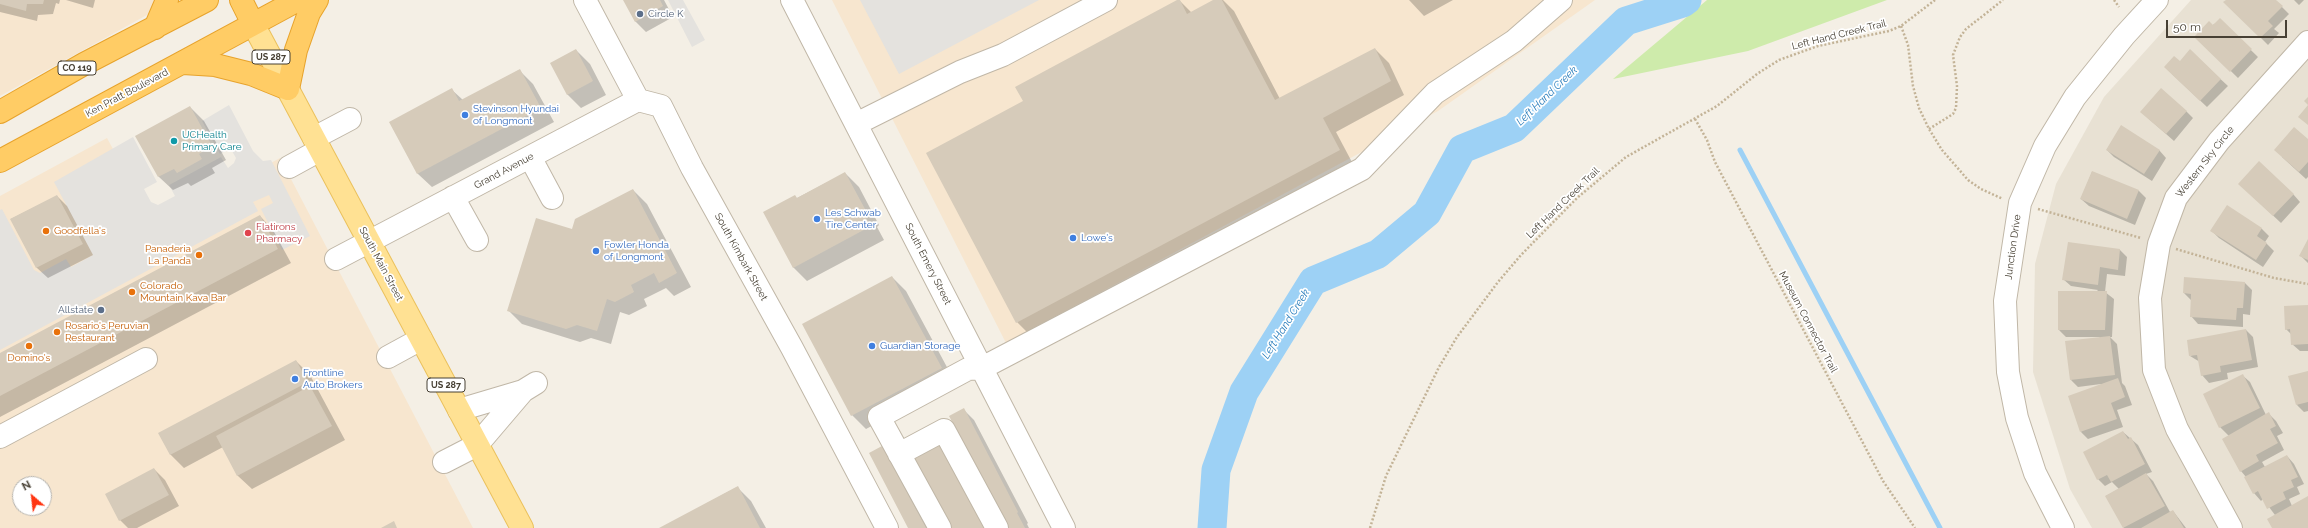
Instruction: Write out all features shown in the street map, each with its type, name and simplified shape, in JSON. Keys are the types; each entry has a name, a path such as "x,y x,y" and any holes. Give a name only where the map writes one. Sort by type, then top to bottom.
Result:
{"highway":[{"path":"155,28 167,0"},
{"name":"CO 119","path":"0,112 84,64 207,0"},
{"name":"South Main Street","path":"240,0 253,24"},
{"name":"Ken Pratt Boulevard","path":"0,161 298,0"},
{"path":"183,63 216,65 251,74 288,89 296,50 317,0"}],"main road":[{"name":"South Main Street","path":"253,24 522,528"}],"street":[{"path":"585,0 638,100"},
{"name":"South Emery Street","path":"792,0 1064,528"},
{"path":"856,124 960,72 1003,55 1106,0"},
{"path":"940,528 879,416 968,369 982,368 1362,169 1435,93 1514,42 1561,0"},
{"name":"Junction Drive","path":"2063,528 2034,473 2017,418 2008,372 2005,301 2020,203 2045,146 2075,97 2124,36 2158,0"},
{"name":"Western Sky Circle","path":"2231,528 2177,429 2154,370 2150,298 2159,244 2176,198 2219,141 2308,42"},
{"name":"Grand Avenue","path":"336,259 638,100"},
{"name":"South Kimbark Street","path":"638,100 661,106 692,168 792,348 887,528"},
{"path":"289,166 350,119"},
{"path":"530,157 552,198"},
{"path":"454,197 477,240"},
{"path":"388,357 421,339"},
{"path":"0,437 146,359"},
{"path":"444,462 477,445 529,387 459,410"},
{"path":"900,454 944,430 997,528"}],"path":[{"name":"Left Hand Creek Trail","path":"1370,528 1386,476 1438,367 1457,337 1498,282 1558,217 1602,176 1626,157 1717,106 1757,74 1778,60 1797,52 1889,31 1901,26 1935,0"},
{"path":"1929,129 1954,114 1956,108 1957,86 1953,55 1960,37 1966,29 2003,0"},
{"path":"2114,0 2119,7"},
{"path":"1901,26 1908,45 1913,86 1919,108 1929,129 1942,150 1968,180 1991,194 2020,203 2274,278 2308,284"},
{"name":"Museum Connector Trail","path":"1695,119 1707,140 1715,162 1883,481 1915,528"}],"shaded area":[{"path":"0,0 174,0 0,96"},
{"path":"668,0 683,0 705,40 692,47"},
{"path":"832,0 1595,0 1438,111 1006,343"},
{"path":"860,0 1039,0 899,74"},
{"path":"2191,0 2308,0 2308,528 2092,528 2070,489 2033,372 2035,264 2056,184 2104,97"},
{"path":"229,105 253,151 263,161 271,160 310,236 282,250 261,209 273,203 269,195 253,202 258,211 0,350 0,210 2,209 34,270 40,273 66,259 71,267 93,255 54,182 133,137 157,182 144,189 151,202 158,205 175,196 169,185 221,157 228,168 234,163 236,158 229,149 220,154 202,121"},
{"path":"107,138 155,226 280,158 473,528 0,528 0,196"}],"green space":[{"path":"1707,0 1887,0 1748,51 1613,79"}],"building":[{"path":"0,0 44,0 43,4 27,4 26,11 0,4"},
{"name":"Circle K","path":"623,0 660,0 663,6 635,22"},
{"name":"Lowe's","path":"1177,0 1180,0 1187,14 1213,0 1222,0 1275,100 1375,48 1391,81 1323,118 1340,150 1016,323 926,153 1023,101 1015,87"},
{"path":"2226,0 2276,0 2283,6 2268,21 2273,26 2260,38 2223,2"},
{"path":"2220,18 2252,49 2230,72 2194,37 2209,21 2213,25"},
{"path":"576,49 593,81 567,95 550,63"},
{"path":"2190,49 2221,79 2200,101 2164,67 2174,56 2180,61"},
{"name":"Stevinson Hyundai of Longmont","path":"520,69 541,108 417,174 389,122 452,88 459,101"},
{"path":"2161,88 2187,111 2166,134 2140,112"},
{"path":"2308,97 2308,105 2304,101"},
{"path":"2308,105 2308,125 2298,117"},
{"name":"UCHealth Primary Care","path":"190,106 212,146 199,154 202,159 177,173 174,169 158,177 135,136"},
{"path":"2121,125 2160,150 2144,174 2106,150"},
{"path":"2294,127 2308,139 2308,162 2299,172 2274,150"},
{"path":"2259,161 2294,194 2273,216 2238,184"},
{"path":"2092,171 2139,190 2127,219 2080,199"},
{"name":"Les Schwab Tire Center","path":"845,172 866,211 863,213 871,226 793,268 763,212 795,195 797,198"},
{"name":"Fowler Honda of Longmont","path":"633,189 677,273 659,283 654,273 631,285 634,292 615,302 607,299 597,331 577,325 566,329 507,311 536,218 572,229 575,219"},
{"name":"Goodfella's","path":"57,195 83,244 36,268 10,219"},
{"path":"2227,205 2262,228 2257,236 2267,243 2256,260 2210,231"},
{"path":"260,215 278,249 0,396 0,353"},
{"path":"2308,239 2308,260 2299,256"},
{"path":"2068,242 2120,249 2118,270 2100,267 2098,285 2062,280"},
{"name":"Guardian Storage","path":"892,276 942,368 851,416 802,324"},
{"path":"2184,277 2245,282 2243,308 2237,308 2236,320 2190,317 2191,294 2183,293"},
{"path":"2058,291 2107,291 2105,330 2058,330"},
{"path":"2308,305 2308,344 2291,345 2290,329 2285,330 2284,306"},
{"path":"2246,329 2252,360 2220,366 2221,372 2201,376 2197,355 2189,356 2187,340"},
{"path":"2110,336 2115,375 2070,380 2065,341"},
{"path":"296,360 308,382 170,455 158,433"},
{"path":"2308,371 2308,402 2296,405 2288,376"},
{"path":"2243,374 2260,408 2219,428 2203,394"},
{"path":"2118,378 2125,397 2111,403 2117,419 2080,432 2068,396"},
{"path":"310,386 332,426 237,476 216,436"},
{"path":"964,408 1025,528 1008,528 949,416"},
{"path":"2269,412 2276,426 2270,429 2278,443 2256,455 2259,461 2240,472 2222,439"},
{"path":"2123,431 2128,439 2131,437 2145,464 2111,482 2107,475 2097,480 2083,452"},
{"path":"940,445 985,528 950,528 914,459"},
{"path":"882,446 926,528 908,528 869,453"},
{"path":"2287,455 2298,477 2291,480 2294,487 2283,492 2286,499 2267,509 2258,491 2253,494 2244,477"},
{"path":"154,468 169,495 119,521 105,494"},
{"path":"2146,473 2165,506 2123,528 2105,496"},
{"path":"738,486 760,528 659,528"},
{"path":"2308,496 2308,528 2272,528 2267,519"},
{"path":"2173,510 2184,528 2141,528"},
{"path":"394,521 397,528 381,528"}],"waterway":[{"name":"Left Hand Creek","path":"1212,528 1216,470 1244,392 1313,281 1378,254 1427,213 1462,149 1514,128 1626,21 1683,3 1687,0"},
{"path":"1740,150 1940,528"}],"place":[{"name":"Circle K","path":"640,14"},
{"name":"Stevinson Hyundai of Longmont","path":"465,115"},
{"name":"UCHealth Primary Care","path":"174,141"},
{"name":"Les Schwab Tire Center","path":"817,219"},
{"name":"Goodfella's","path":"46,231"},
{"name":"Flatirons Pharmacy","path":"248,233"},
{"name":"Lowe's","path":"1073,238"},
{"name":"Fowler Honda of Longmont","path":"596,251"},
{"name":"Panaderia La Panda","path":"199,255"},
{"name":"Colorado Mountain Kava Bar","path":"132,292"},
{"name":"Allstate","path":"101,310"},
{"name":"Rosario's Peruvian Restaurant","path":"57,332"},
{"name":"Domino's","path":"29,346"},
{"name":"Guardian Storage","path":"872,346"},
{"name":"Frontline Auto Brokers","path":"295,379"}]}
